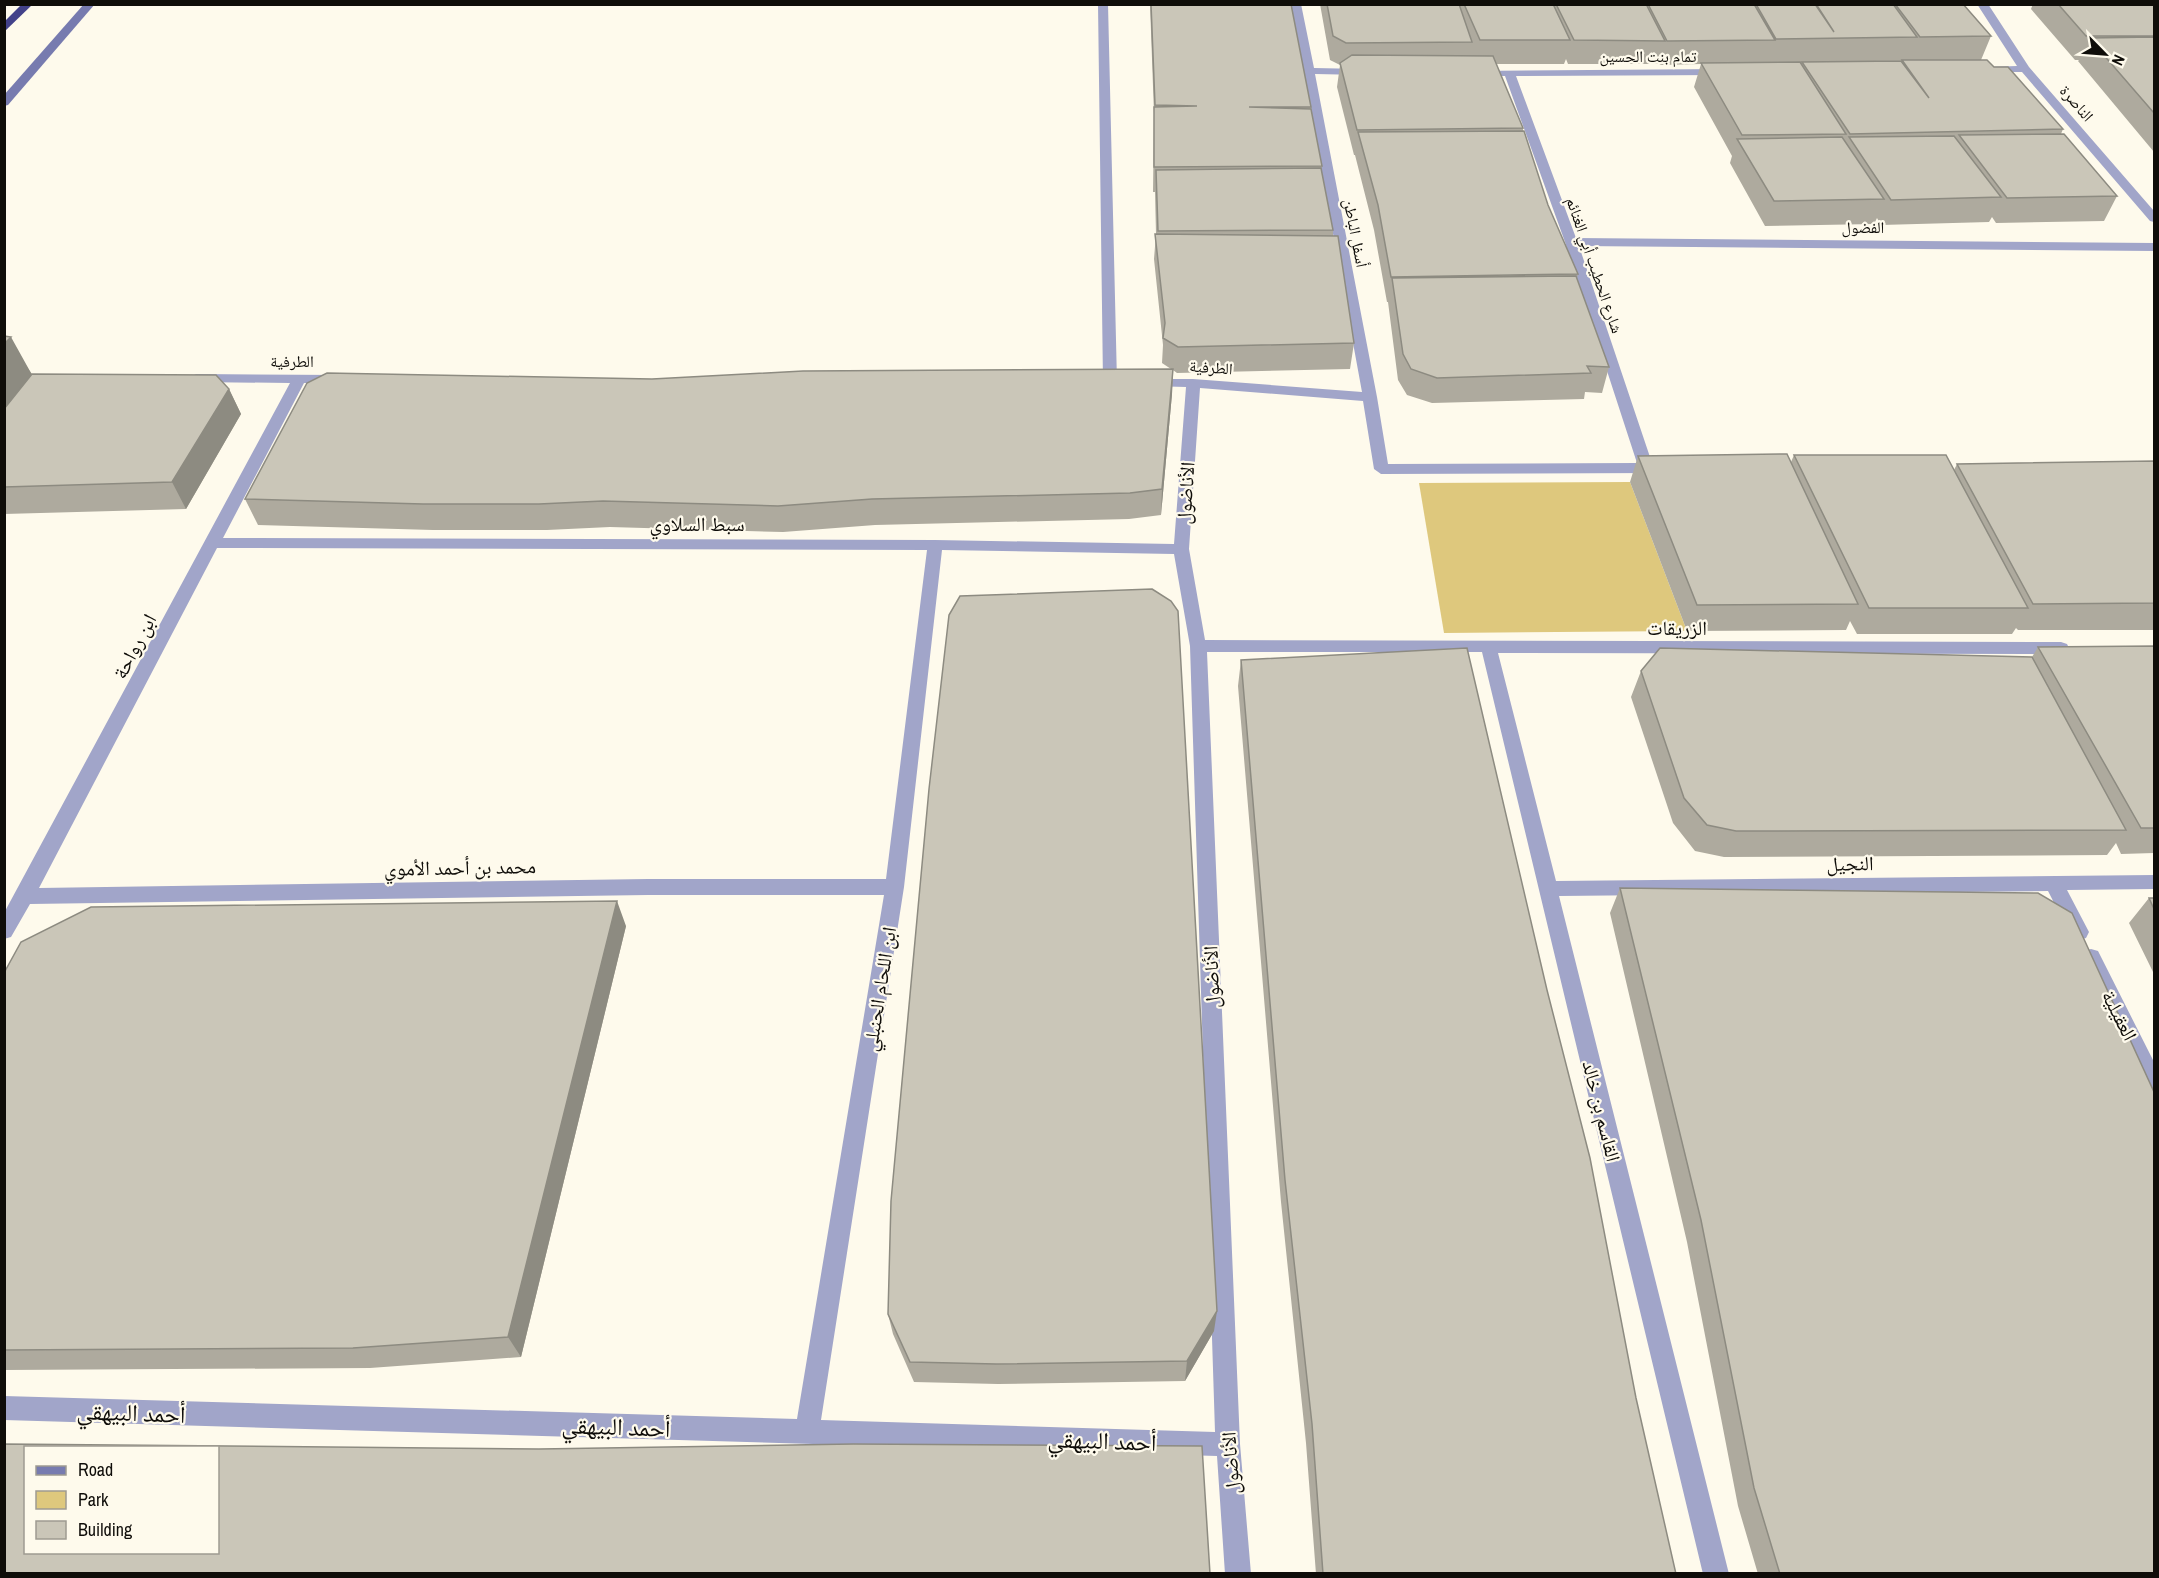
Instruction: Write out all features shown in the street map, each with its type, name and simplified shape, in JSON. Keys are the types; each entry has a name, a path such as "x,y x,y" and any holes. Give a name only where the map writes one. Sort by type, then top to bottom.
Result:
{"highway":[{"path":"6,28 28,4"}],"main road":[{"path":"4,103 90,4"}],"street":[{"name":"الطرفية","path":"1103,4 1115,382 1193,383 1370,397"},
{"name":"أسفل الباطن","path":"1296,4 1370,397 1381,469 1646,468"},
{"name":"الناصرة","path":"1982,4 2025,69 2154,218"},
{"path":"1977,70 2025,69"},
{"path":"1308,71 1379,72"},
{"name":"تمام بنت الحسين","path":"1462,73 1738,72"},
{"name":"شارع الحطيب أبي الغنائم","path":"1510,74 1571,242 1646,468"},
{"name":"الفضول","path":"1571,242 2154,247"},
{"name":"الطرفية","path":"181,378 358,379"},
{"name":"ابن رواحة","path":"4,931 25,896 299,379"},
{"name":"الأناضول","path":"1193,383 1181,549 1198,646 1228,1444 1238,1574"},
{"path":"1646,468 1670,468"},
{"name":"سبط السلاوي","path":"212,543 935,545 1181,549"},
{"name":"ابن اللحام الحنبلي","path":"807,1431 895,887 935,545"},
{"name":"الزريقات","path":"1198,646 2083,648"},
{"name":"القاسم بن خالد","path":"1489,648 1716,1574"},
{"name":"النجيل","path":"1547,889 2154,882"},
{"name":"العقيلية","path":"2054,883 2154,1082"},
{"name":"محمد بن أحمد الأموي","path":"25,896 648,887 895,887"},
{"name":"أحمد البيهقي","path":"4,1408 1228,1444"}],"green space":[{"path":"1630,482 1687,631 1444,633 1419,483"}],"building":[{"path":"1151,4 1291,4 1311,107 1249,107 1311,109 1322,166 1154,167 1154,107 1197,106 1155,105"},
{"path":"1327,4 1459,4 1472,42 1346,43 1333,36"},
{"path":"1464,4 1553,4 1570,40 1480,40"},
{"path":"1556,4 1646,4 1665,41 1574,40"},
{"path":"1648,4 1754,4 1775,40 1667,41"},
{"path":"1756,4 1815,4 1834,32 1816,4 1893,4 1917,37 1776,39"},
{"path":"1895,4 1963,4 1991,36 1920,37"},
{"path":"2058,4 2154,4 2154,36 2086,36"},
{"path":"2154,37 2154,113 2089,38"},
{"path":"1352,55 1493,56 1523,128 1357,130 1340,63"},
{"path":"1902,60 1987,60 1994,67 2008,67 2063,129 1850,134 1802,62 1901,61 1929,98"},
{"path":"1800,62 1846,134 1742,135 1701,63"},
{"path":"1524,131 1548,205 1578,274 1391,277 1378,205 1358,132"},
{"path":"2064,134 2117,196 2007,198 1959,135"},
{"path":"1954,136 2001,197 1891,200 1849,137"},
{"path":"1842,137 1884,199 1774,201 1737,139"},
{"path":"1321,168 1333,230 1158,231 1156,170"},
{"path":"1155,234 1338,236 1354,343 1178,347 1163,338 1165,323"},
{"path":"1576,276 1609,367 1587,366 1591,373 1437,378 1411,369 1403,354 1392,278"},
{"path":"4,336 11,337 4,344"},
{"path":"1173,369 1162,489 1130,493 872,499 778,506 603,501 539,504 423,504 245,499 307,383 327,373 652,379 803,371"},
{"path":"32,374 216,375 229,389 172,482 4,487 4,409"},
{"path":"1787,454 1858,604 1697,605 1638,456"},
{"path":"1794,455 1946,455 2028,608 1869,608"},
{"path":"2154,461 2154,603 2033,604 1957,464"},
{"path":"1152,589 1171,601 1178,611 1217,1311 1187,1361 996,1364 910,1362 888,1314 891,1201 929,789 949,615 960,596"},
{"path":"2154,646 2154,828 2141,828 2038,647"},
{"path":"1467,648 1547,990 1590,1158 1636,1398 1676,1574 1323,1574 1312,1424 1285,1180 1241,660"},
{"path":"1660,648 2032,657 2126,830 1736,831 1707,825 1684,798 1641,671"},
{"path":"1620,888 2038,893 2072,913 2154,1092 2154,1574 1780,1574 1754,1488 1701,1220"},
{"path":"2149,898 2154,898 2154,909"},
{"path":"617,901 508,1337 353,1348 4,1350 4,973 21,942 91,907"},
{"path":"4,1444 218,1446 24,1446 24,1554 219,1554 219,1446 539,1449 853,1444 1202,1446 1210,1574 4,1574"}]}
